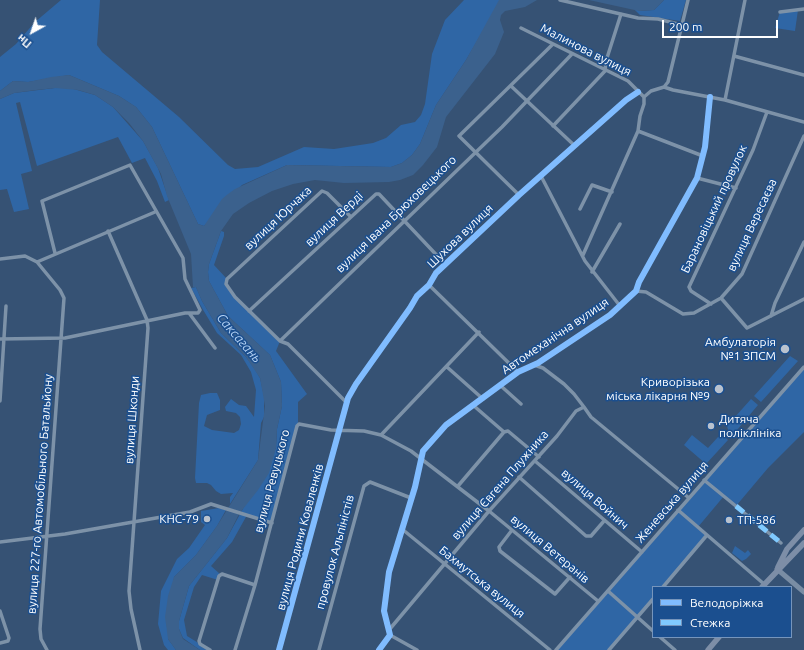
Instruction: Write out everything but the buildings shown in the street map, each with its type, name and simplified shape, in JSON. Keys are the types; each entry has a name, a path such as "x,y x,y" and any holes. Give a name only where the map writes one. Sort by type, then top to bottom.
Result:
{"main road":[{"path":"777,569 787,548 804,530"},
{"path":"763,585 804,543"},
{"path":"708,650 718,638"}],"street":[{"path":"560,0 638,18 658,19 682,24"},
{"path":"664,87 669,77 688,0"},
{"path":"725,100 745,0"},
{"path":"780,12 804,9"},
{"path":"553,126 605,71 606,61 621,14"},
{"name":"Малинова вулиця","path":"521,28 552,45 628,81 644,97"},
{"path":"519,195 460,138 460,134 552,45"},
{"name":"вулиця Івана Брюховецького","path":"280,341 527,102 572,54"},
{"path":"734,56 804,75"},
{"path":"511,86 575,146"},
{"path":"583,255 638,131 640,116 644,104 644,97 651,91 664,87 725,100 804,122"},
{"name":"Шухова вулиця","path":"340,430 347,403 356,384 415,299 429,285 433,277 519,195 626,100 638,92"},
{"name":"Автомеханічна вулиця","path":"421,458 423,451 441,429 518,372 534,365 610,315 636,291 639,282 697,178 703,156 710,97"},
{"name":"Барановіцький провулок","path":"711,304 691,291 689,287 736,188 767,112"},
{"path":"638,131 703,156"},
{"name":"вулиця Вересаєва","path":"636,291 646,292 683,314 694,313 720,298 742,274 804,136"},
{"path":"0,339 62,337 147,320 189,313 198,313 200,309 185,279 183,258 132,168 128,165 42,201 55,253"},
{"path":"541,176 592,272 620,306"},
{"path":"697,178 736,188"},
{"path":"580,209 592,185 612,192"},
{"name":"вулиця Юрчака","path":"249,311 228,289 227,279 322,191 327,193 351,217"},
{"name":"вулиця Верді","path":"249,311 377,193 445,264"},
{"path":"0,258 25,256 37,262 55,253 156,212"},
{"path":"592,272 620,224"},
{"name":"вулиця Шконди","path":"108,231 147,320 148,334 129,591 131,609 140,650"},
{"path":"771,316 775,303 804,242"},
{"name":"вулиця 227-го Автомобільного Батальйону","path":"37,262 63,294 62,337 40,635 47,650"},
{"path":"429,285 479,332 518,372"},
{"path":"720,298 747,328 804,299"},
{"path":"0,401 6,306"},
{"path":"249,311 280,341 288,344 347,403"},
{"path":"189,313 215,348"},
{"path":"381,435 479,332"},
{"path":"534,365 543,368 564,384 591,417 689,498"},
{"path":"447,367 483,399"},
{"name":"Женевська вулиця","path":"556,650 804,367"},
{"path":"500,386 521,404"},
{"path":"474,406 504,432 508,431 539,457"},
{"name":"вулиця Євгена Плужника","path":"389,630 489,511 539,457 576,411 584,407"},
{"name":"вулиця Ревуцького","path":"235,650 255,585 298,424 331,430 340,430"},
{"path":"340,430 364,431 381,435 421,458 415,487 389,572 384,611 390,635 379,650"},
{"name":"вулиця Родини Коваленків","path":"279,650 340,430"},
{"path":"458,486 504,432"},
{"name":"вулиця Ветеранів","path":"421,458 489,511 570,577 598,602"},
{"name":"вулиця Войнич","path":"535,461 642,552"},
{"path":"519,477 586,536 591,536 604,521"},
{"path":"704,480 781,543"},
{"name":"провулок Альпіністів","path":"319,650 364,486 370,482 411,498"},
{"path":"0,542 47,537 194,510 211,504 272,523"},
{"path":"678,510 763,585"},
{"name":"Бахмутська вулиця","path":"402,529 550,650"},
{"path":"512,530 499,547 500,551 555,594 570,577"},
{"path":"664,586 707,535"},
{"path":"777,569 804,592"},
{"path":"210,650 199,642 220,574 255,585"},
{"path":"608,591 652,630"},
{"path":"609,650 652,600"},
{"path":"0,611 9,638 8,641 0,643"},
{"path":"390,635 417,650"},
{"path":"661,638 675,650"}],"shaded area":[{"path":"61,0 100,0 97,45 102,52 179,117 228,165 235,169 258,167 304,147 334,149 373,143 386,138 401,125 415,122 421,115 425,104 432,54 445,20 464,0 501,0 466,60 436,105 420,144 412,155 402,163 391,167 287,165 242,185 204,226 198,224 152,127 136,107 119,96 69,75 28,82 13,81 0,91 0,57 16,44 35,22"},
{"path":"664,0 686,0 680,21 640,15 633,8 640,11 654,10"},
{"path":"798,10 795,31 775,28 780,12"},
{"path":"55,88 70,88 95,95 113,107 143,141 158,168 169,200 165,202 157,181 145,158 132,163 118,137 37,166 20,102 16,103 32,171 21,174 29,209 14,212 7,189 0,190 0,99 14,93"},
{"path":"221,231 224,232 224,236 214,265 227,279 228,289 280,341 276,351 307,394 298,402 298,424 272,523 247,515 232,542 211,566 220,574 218,580 202,575 194,587 184,620 187,636 210,650 200,650 183,638 179,629 179,621 189,586 227,538 276,448 277,429 282,406 281,382 270,355 228,316 209,281 209,264"},
{"path":"196,287 202,301 221,333 246,357 254,368 260,378 264,396 264,417 261,423 258,460 230,504 230,497 233,493 221,494 207,483 196,483 199,403 201,395 217,393 220,400 220,410 207,415 204,426 212,430 234,433 239,430 241,424 240,417 236,413 226,411 225,407 231,399 239,405 246,406 254,417 256,390 251,372 241,355 217,333 202,308 191,288"},
{"path":"790,356 798,361 761,402 754,396"},
{"path":"804,367 804,432 768,468 736,506 724,496 698,527 707,535 664,586 652,586 652,600 609,650 556,650"},
{"path":"751,399 758,405 732,436 729,433 727,426"},
{"path":"692,435 708,448 718,437 725,437 728,440 706,464 684,445"},
{"path":"219,508 226,510 217,526 196,555 174,577 168,639 176,650 168,650 164,645 158,624 161,591 177,559 189,548 205,525 201,522 201,511"},
{"path":"735,546 745,553 748,550 751,554 742,561 732,553"}],"water":[{"name":"Саксагань","path":"499,0 537,0 525,7 505,11 501,15 500,20 504,32 495,54 446,117 437,147 413,175 389,182 344,183 315,180 293,184 272,191 249,203 233,214 221,231 209,264 209,281 228,316 270,355 281,382 282,406 277,429 276,448 269,473 239,514 227,538 189,586 179,621 179,629 183,639 200,650 176,650 168,639 165,617 168,596 174,577 196,555 217,526 258,460 265,406 260,378 246,357 221,333 202,301 196,287 193,287 191,254 167,196 161,174 143,141 129,123 113,107 95,95 78,90 55,88 36,90 14,93 0,99 0,91 13,81 28,82 69,75 119,96 136,107 152,127 198,224 204,226 222,199 228,194 235,189 287,165 391,167 402,163 412,155 420,144 436,105 466,60"},
{"path":"589,0 664,0 654,10 639,11"}],"marked path":[{"path":"736,506 781,543"}],"cycle path":[{"path":"279,650 348,398 356,384 417,296 429,285 436,273 519,195 626,100 638,92"},
{"path":"379,650 390,635 384,611 389,572 415,487 423,451 446,425 518,372 538,363 610,315 636,291 639,282 697,178 705,147 710,97"}],"place":[{"name":"Амбулаторія №1 ЗПСМ","path":"785,349"},
{"name":"Криворізька міська лікарня №9","path":"719,389"},
{"name":"Дитяча поліклініка","path":"711,426"},
{"name":"КНС-79","path":"207,519"},
{"name":"ТП-586","path":"729,520"}]}
